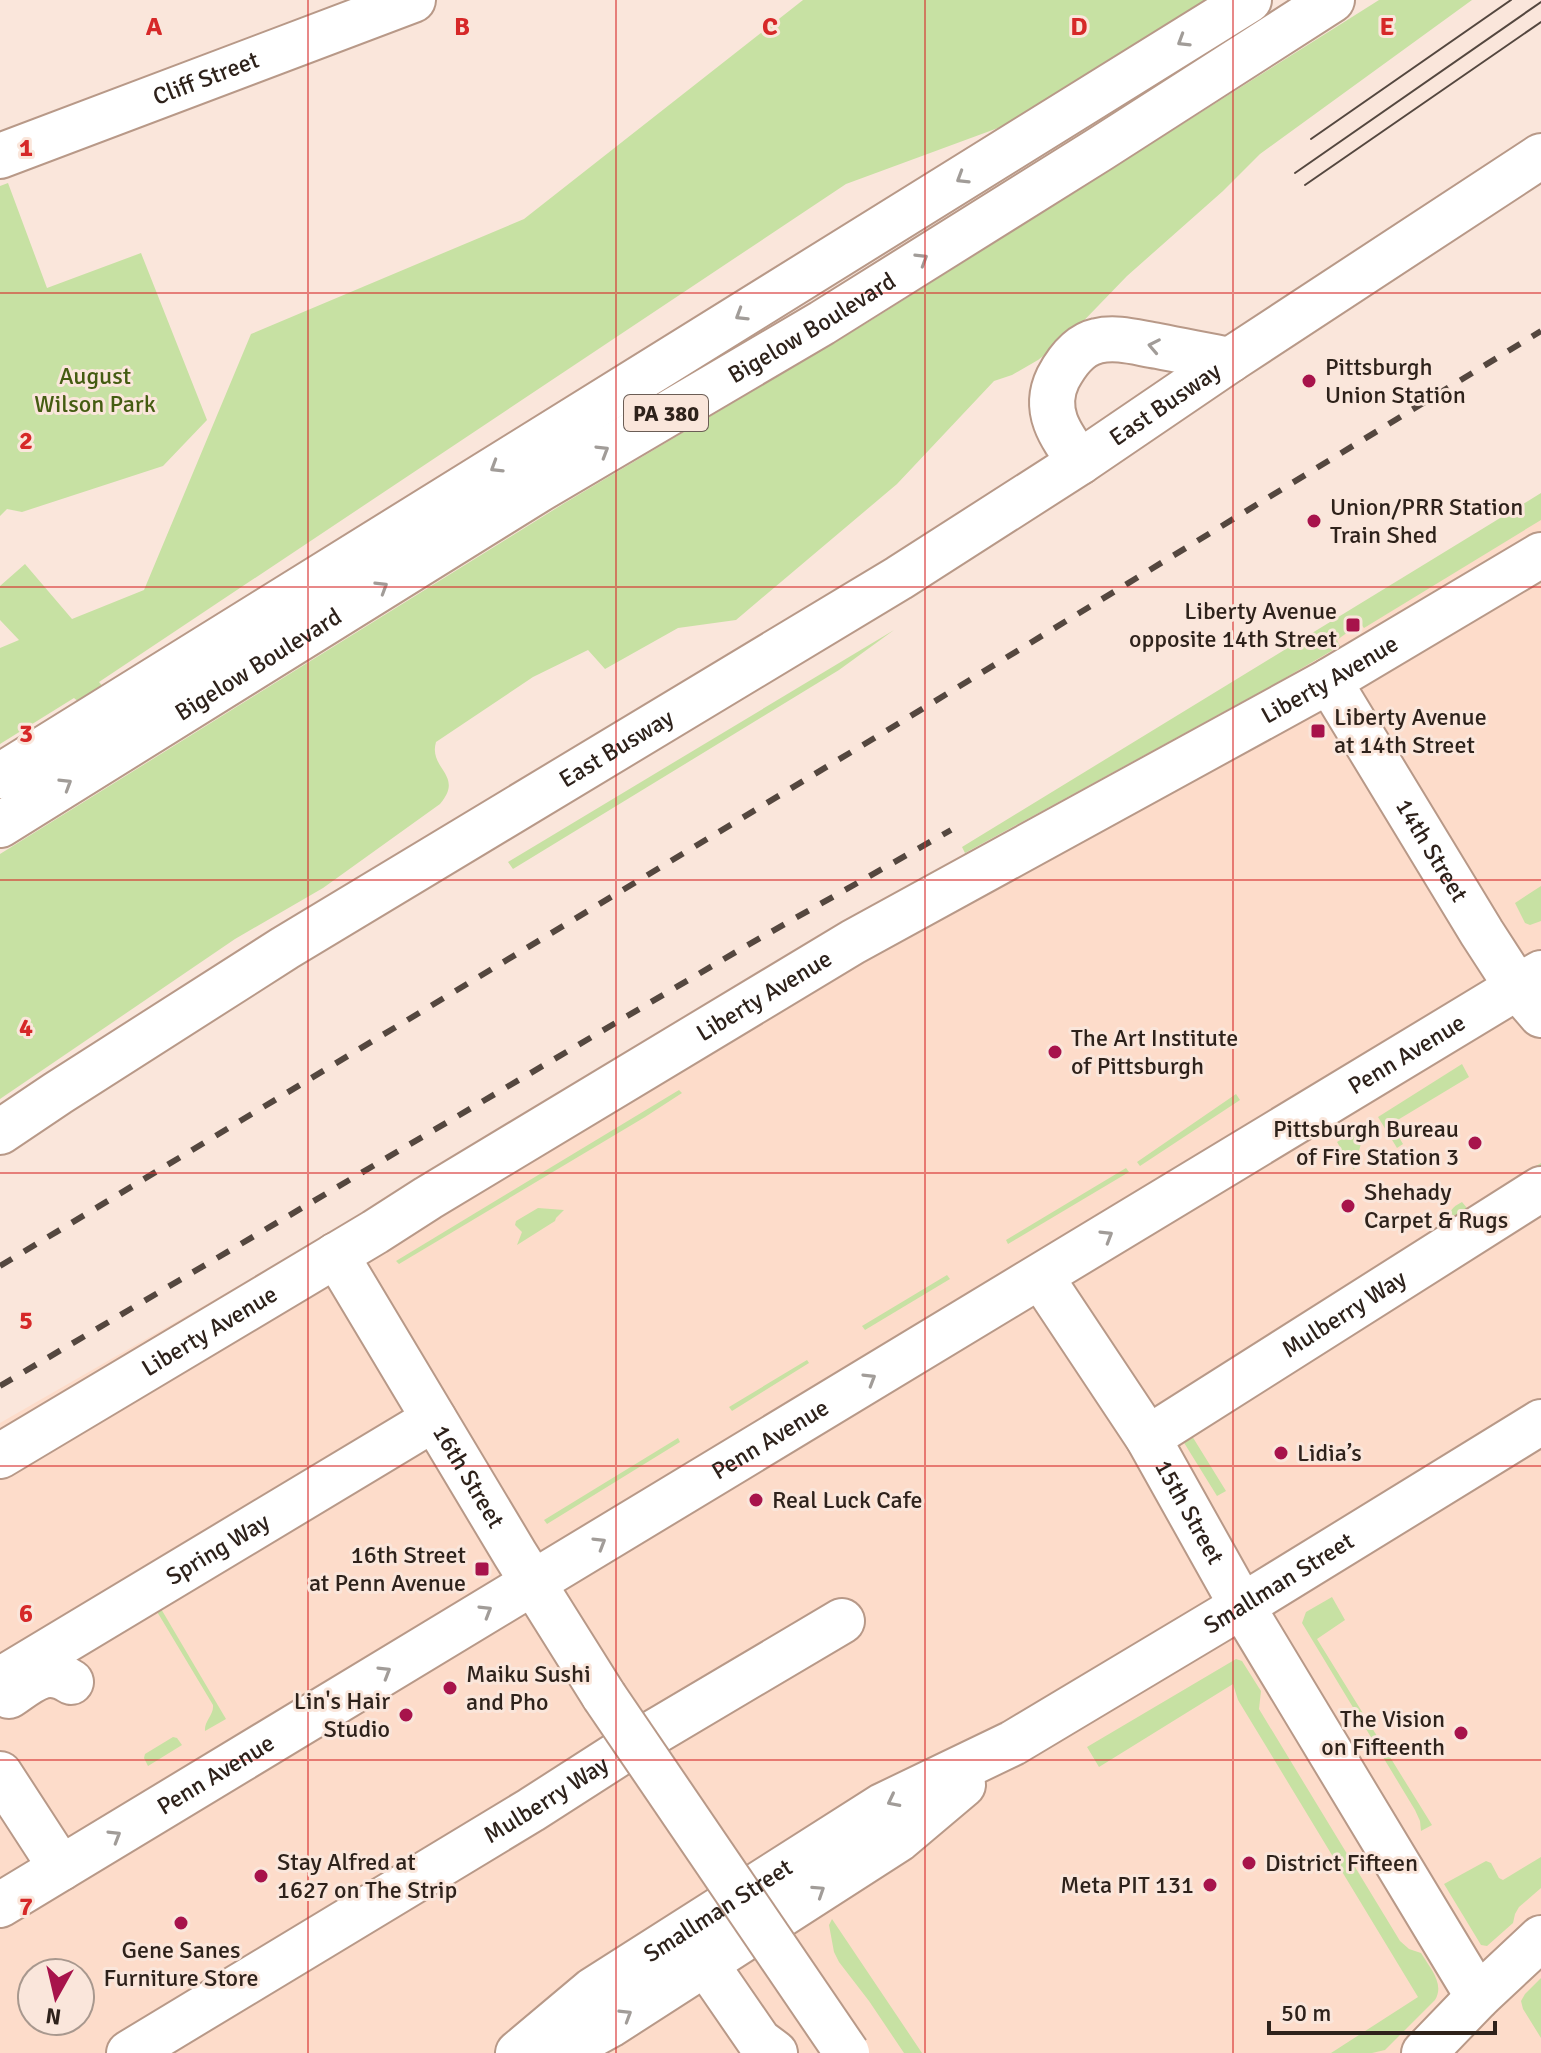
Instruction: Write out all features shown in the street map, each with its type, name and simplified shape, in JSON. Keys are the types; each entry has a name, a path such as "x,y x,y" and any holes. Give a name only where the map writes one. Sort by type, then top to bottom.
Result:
{"street":[{"name":"Cliff Street","path":"0,156 413,0"},
{"name":"Bigelow Boulevard","path":"0,776 1249,0"},
{"name":"Bigelow Boulevard","path":"0,825 540,489 822,323 1332,0"},
{"name":"East Busway","path":"0,1132 285,948 912,570 1541,156"},
{"path":"1080,462 1059,433 1051,403 1064,366 1078,351 1095,341 1119,339 1230,360"},
{"name":"Liberty Avenue","path":"0,1456 853,942 1329,681 1541,555"},
{"name":"14th Street","path":"1329,681 1482,933 1533,992"},
{"name":"Penn Avenue","path":"0,1905 834,1400 1533,992"},
{"name":"Mulberry Way","path":"1148,1438 1541,1189"},
{"name":"16th Street","path":"336,1255 604,1696 847,2053"},
{"name":"15th Street","path":"1041,1277 1148,1438 1242,1606 1478,1997"},
{"name":"Spring Way","path":"0,1680 434,1419"},
{"name":"Smallman Street","path":"559,2053 610,2025 690,1951 732,1901 882,1806 1013,1743 1541,1422"},
{"name":"Mulberry Way","path":"129,2053 626,1749 842,1621"},
{"path":"0,1702 47,1674 56,1674 71,1682"},
{"name":"Smallman Street","path":"518,2053 593,1990 690,1951 899,1839 1013,1743"},
{"path":"626,1749 732,1901"},
{"path":"0,1774 61,1868"},
{"path":"1424,2053 1541,1938"},
{"path":"690,1951 765,2049"},
{"path":"1476,2047 1478,1997"}],"shaded area":[{"path":"1541,506 1541,2053 0,2053 0,1423 956,873"}],"green space":[{"path":"803,0 1213,0 1017,121 846,184 99,682 105,689 81,704 74,698 0,744 0,648 19,640 0,620 0,586 25,564 72,619 144,590 251,334 524,219"},
{"path":"1379,0 1472,0 1260,154 1127,276 1069,336 1038,360 994,381 897,484 736,620 678,628 605,669 588,650 533,677 436,742 437,759 449,786 440,804 323,888 235,939 0,1099 0,854 563,504 870,321"},
{"name":"August Wilson Park","path":"8,183 47,288 141,253 207,420 163,466 22,512 7,509 0,516 0,186"},
{"path":"1541,493 1541,520 1364,628 1357,620 1345,627 1348,632 1337,640 1340,646 965,853 962,847"},
{"path":"894,630 839,670 513,869 508,862"},
{"path":"1541,886 1541,921 1530,925 1525,923 1515,903"},
{"path":"1462,1064 1469,1077 1391,1124 1403,1144 1397,1148 1378,1117"},
{"path":"679,1090 682,1093 645,1117 399,1264 396,1261"},
{"path":"1236,1094 1240,1100 1140,1166 1137,1162"},
{"path":"1360,1128 1363,1136 1354,1170 1337,1142"},
{"path":"1541,1163 1541,1180 1447,1224 1453,1208 1462,1202 1467,1208"},
{"path":"1126,1168 1129,1172 1008,1244 1006,1240"},
{"path":"538,1208 564,1210 555,1221 517,1245 522,1232 515,1225 516,1221"},
{"path":"947,1275 950,1279 865,1330 862,1326"},
{"path":"807,1360 809,1363 732,1411 729,1407"},
{"path":"1178,1433 1192,1436 1226,1491 1217,1496"},
{"path":"678,1438 680,1442 547,1524 544,1520"},
{"path":"1332,1597 1345,1620 1317,1639 1432,1825 1421,1831 1415,1810 1302,1623 1306,1612"},
{"path":"157,1602 226,1719 205,1731 213,1705 156,1610"},
{"path":"1236,1659 1242,1661 1261,1691 1259,1709 1400,1941 1409,1949 1421,1953 1435,1976 1438,1994 1435,2000 1385,2050 1331,2053 1418,1997 1238,1700 1233,1684 1099,1767 1087,1747"},
{"path":"173,1737 182,1745 148,1766 145,1754"},
{"path":"1541,1857 1541,1888 1519,1907 1513,1923 1487,1946 1481,1945 1444,1884 1486,1861 1503,1880"},
{"path":"832,1919 922,2053 904,2053 839,1962 829,1925"},
{"path":"1541,1978 1541,2038 1521,2001"}],"tram line":[{"path":"1311,139 1511,0"},
{"path":"1295,173 1541,2"},
{"path":"1305,185 1541,22"}],"railway":[{"path":"0,1266 1541,331"},
{"path":"0,1386 746,946 951,830"}],"place":[{"name":"Pittsburgh Union Station","path":"1309,381"},
{"name":"Union/PRR Station Train Shed","path":"1314,521"},
{"name":"Liberty Avenue opposite 14th Street","path":"1353,625"},
{"name":"Liberty Avenue at 14th Street","path":"1318,731"},
{"name":"The Art Institute of Pittsburgh","path":"1055,1052"},
{"name":"Pittsburgh Bureau of Fire Station 3","path":"1475,1143"},
{"name":"Shehady Carpet & Rugs","path":"1348,1206"},
{"name":"Lidia’s","path":"1281,1453"},
{"name":"Real Luck Cafe","path":"756,1500"},
{"name":"16th Street at Penn Avenue","path":"482,1569"},
{"name":"Maiku Sushi and Pho","path":"450,1688"},
{"name":"Lin's Hair Studio","path":"406,1715"},
{"name":"The Vision on Fifteenth","path":"1461,1733"},
{"name":"District Fifteen","path":"1249,1863"},
{"name":"Stay Alfred at 1627 on The Strip","path":"261,1876"},
{"name":"Meta PIT 131","path":"1210,1885"},
{"name":"Gene Sanes Furniture Store","path":"181,1923"}]}
